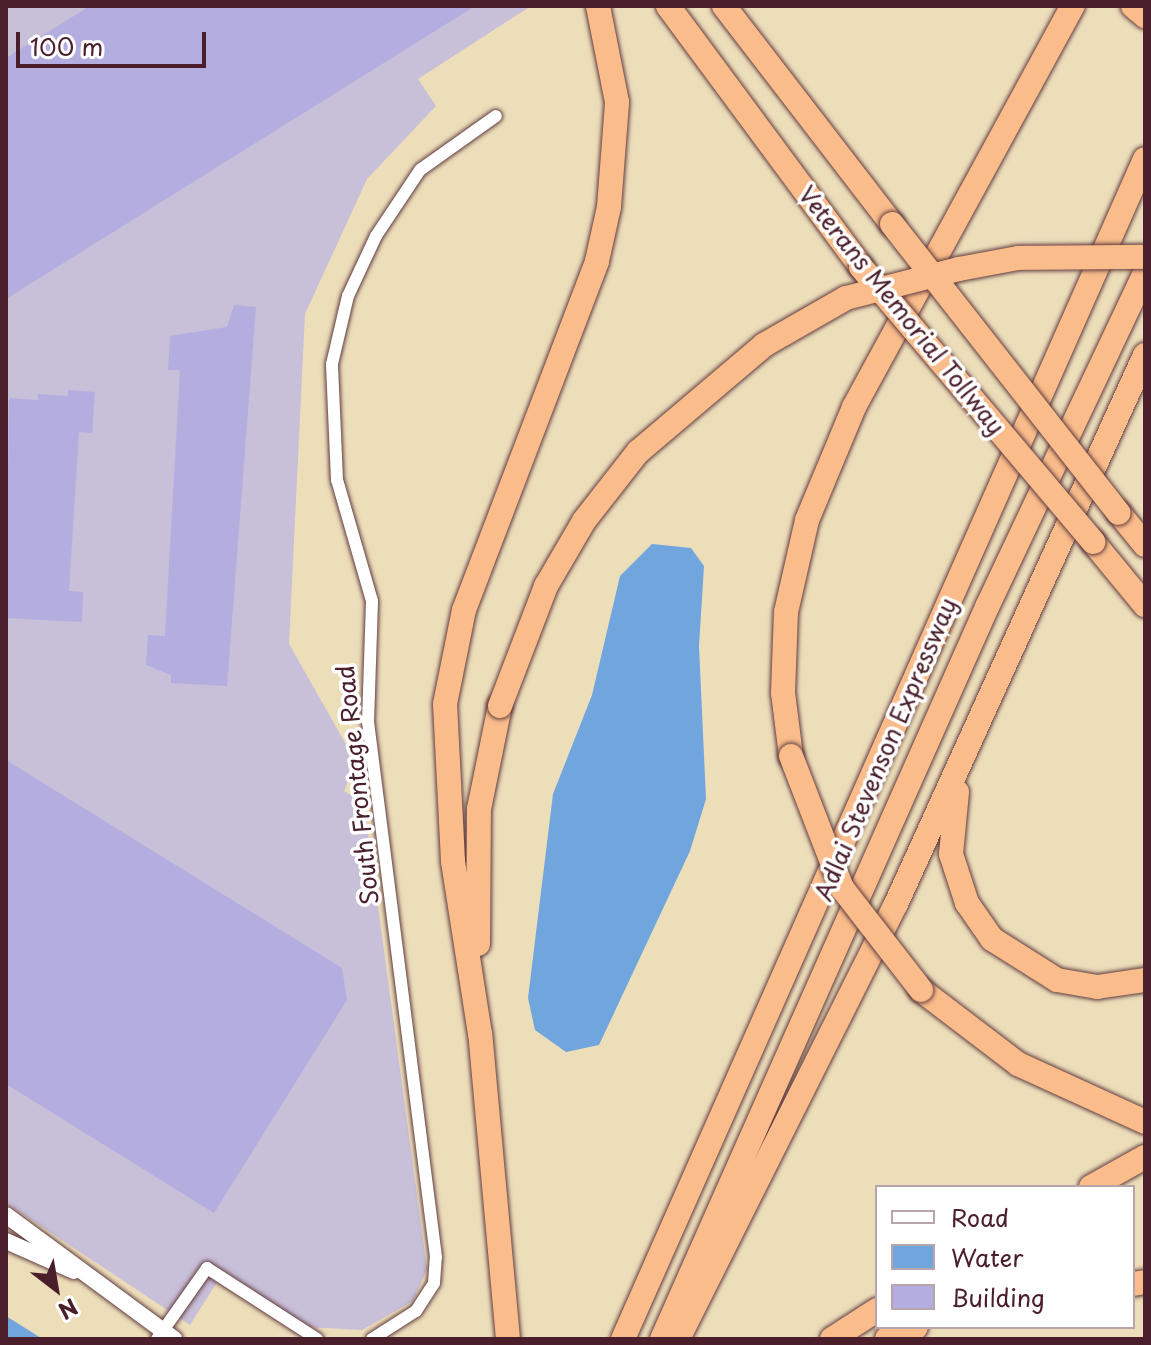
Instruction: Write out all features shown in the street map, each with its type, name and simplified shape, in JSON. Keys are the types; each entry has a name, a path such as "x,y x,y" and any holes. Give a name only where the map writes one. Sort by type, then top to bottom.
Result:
{"highway":[{"path":"508,1339 480,1034 453,861 445,704 464,610 597,261 609,207 617,102 598,6"},
{"name":"Veterans Memorial Tollway","path":"668,6 861,267 1145,605"},
{"name":"Veterans Memorial Tollway","path":"724,6 1145,545"},
{"path":"1073,6 854,407 807,520 786,612 783,693 791,756 842,888 921,990 1018,1064 1145,1122"},
{"path":"1133,6 1145,16"},
{"name":"Adlai Stevenson Expressway","path":"623,1339 1145,159"},
{"path":"480,1034 479,809 500,706 546,586 584,521 638,452 764,345 846,298 959,269 1018,258 1145,257"},
{"name":"Adlai Stevenson Expressway","path":"662,1339 987,607 1145,272"},
{"path":"677,1339 896,904 1145,355"},
{"path":"1099,549 1145,624"},
{"path":"1029,606 958,791 951,854 958,882 992,939 1043,975 1097,987 1145,980"},
{"path":"1095,1185 1145,1157"},
{"path":"832,1339 875,1311"},
{"path":"887,1339 911,1329"}],"street":[{"name":"South Frontage Road","path":"372,1339 416,1311 434,1283 436,1257 368,722 372,601 337,480 332,364 348,296 376,236 420,170 496,116"},
{"path":"6,1215 52,1243 75,1271"},
{"path":"6,1241 75,1271 165,1337 207,1268 317,1339"}],"shaded area":[{"path":"6,6 531,6 418,79 436,106 367,179 305,314 289,644 356,762 344,791 364,803 427,1269 413,1301 362,1330 307,1327 224,1271 190,1325 6,1203"}],"water":[{"path":"652,544 691,548 704,566 699,646 706,799 690,851 599,1045 566,1052 535,1030 528,998 553,794 592,695 620,576"},
{"path":"6,1316 41,1338 42,1339 6,1339"}],"building":[{"path":"90,6 475,6 6,299 6,58"},
{"path":"234,305 256,307 227,686 171,683 171,675 146,665 148,635 165,636 180,370 168,370 170,336 227,327"},
{"path":"68,390 95,392 92,433 79,432 69,591 83,592 82,622 6,618 9,398 38,400 38,394 68,396"},
{"path":"6,760 342,968 347,1000 214,1213 6,1084"}]}
